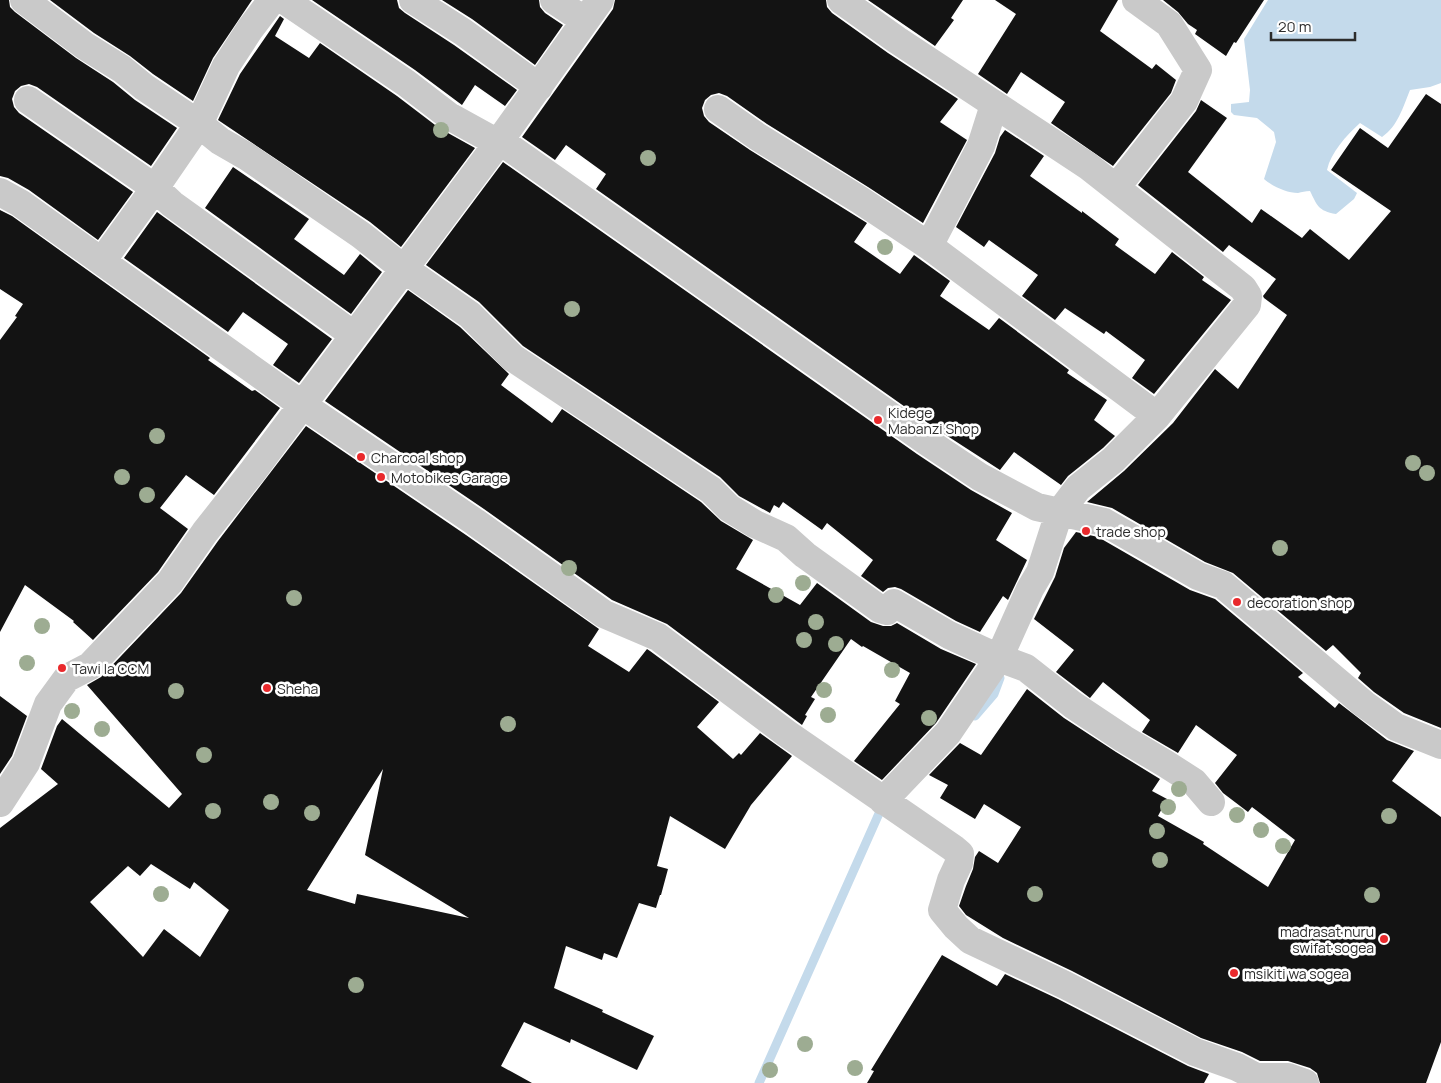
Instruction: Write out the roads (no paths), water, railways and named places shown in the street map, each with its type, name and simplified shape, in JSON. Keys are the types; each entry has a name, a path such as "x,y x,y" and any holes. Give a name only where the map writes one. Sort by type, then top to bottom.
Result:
{"street":[{"path":"24,0 85,46 122,69 220,141 246,156 361,235 403,268 470,315 513,358 712,490 729,508 755,524 786,538 805,555 880,609 887,611 894,603 949,634 999,658 1026,668 1079,709 1124,740 1194,782 1211,802"},
{"path":"102,262 199,124 226,66 272,0"},
{"path":"284,0 398,78 449,116 498,141 926,441 1001,488 1037,507 1104,522 1198,576 1223,586 1357,698 1396,728 1441,745"},
{"path":"413,0 462,32 539,87"},
{"path":"0,803 26,763 48,704 67,678 90,666 170,582 205,532 253,471 301,404 539,87 592,10 554,0"},
{"path":"841,0 897,40 1088,166 1243,288 1248,296 1247,305 1157,416 1113,460 1078,488 1059,513 1040,572 1030,589 999,658 948,733 891,806"},
{"path":"1116,188 1184,100 1198,70 1169,24 1136,0"},
{"path":"28,100 155,188 172,204 344,328 351,337"},
{"path":"929,246 981,146 994,104"},
{"path":"718,109 758,137 860,200 929,246 1157,416"},
{"path":"0,192 20,203 301,404 475,522 604,614 658,637 786,733 953,848 960,854 959,863 951,880 942,910 970,940 1065,984 1195,1052 1237,1067 1256,1077 1288,1077 1305,1083"}],"water":[{"path":"1268,0 1441,0 1441,83 1410,90 1396,122 1388,133 1382,137 1360,123 1340,145 1332,157 1327,170 1357,193 1354,199 1336,214 1319,207 1310,191 1289,192 1275,187 1264,179 1276,142 1274,132 1257,118 1234,115 1231,112 1231,104 1249,102 1250,90 1244,39"}],"waterway":[{"path":"975,716 994,694 1000,678"},
{"path":"759,1083 881,809 885,806"}],"place":[{"name":"Kidege Mabanzi Shop","path":"878,420"},
{"name":"Charcoal shop","path":"361,457"},
{"name":"Motobikes Garage","path":"381,477"},
{"name":"trade shop","path":"1086,531"},
{"name":"decoration shop","path":"1237,602"},
{"name":"Tawi la CCM","path":"62,668"},
{"name":"Sheha","path":"267,688"},
{"name":"madrasat nuru swifat sogea","path":"1384,939"},
{"name":"msikiti wa sogea","path":"1234,973"}]}
